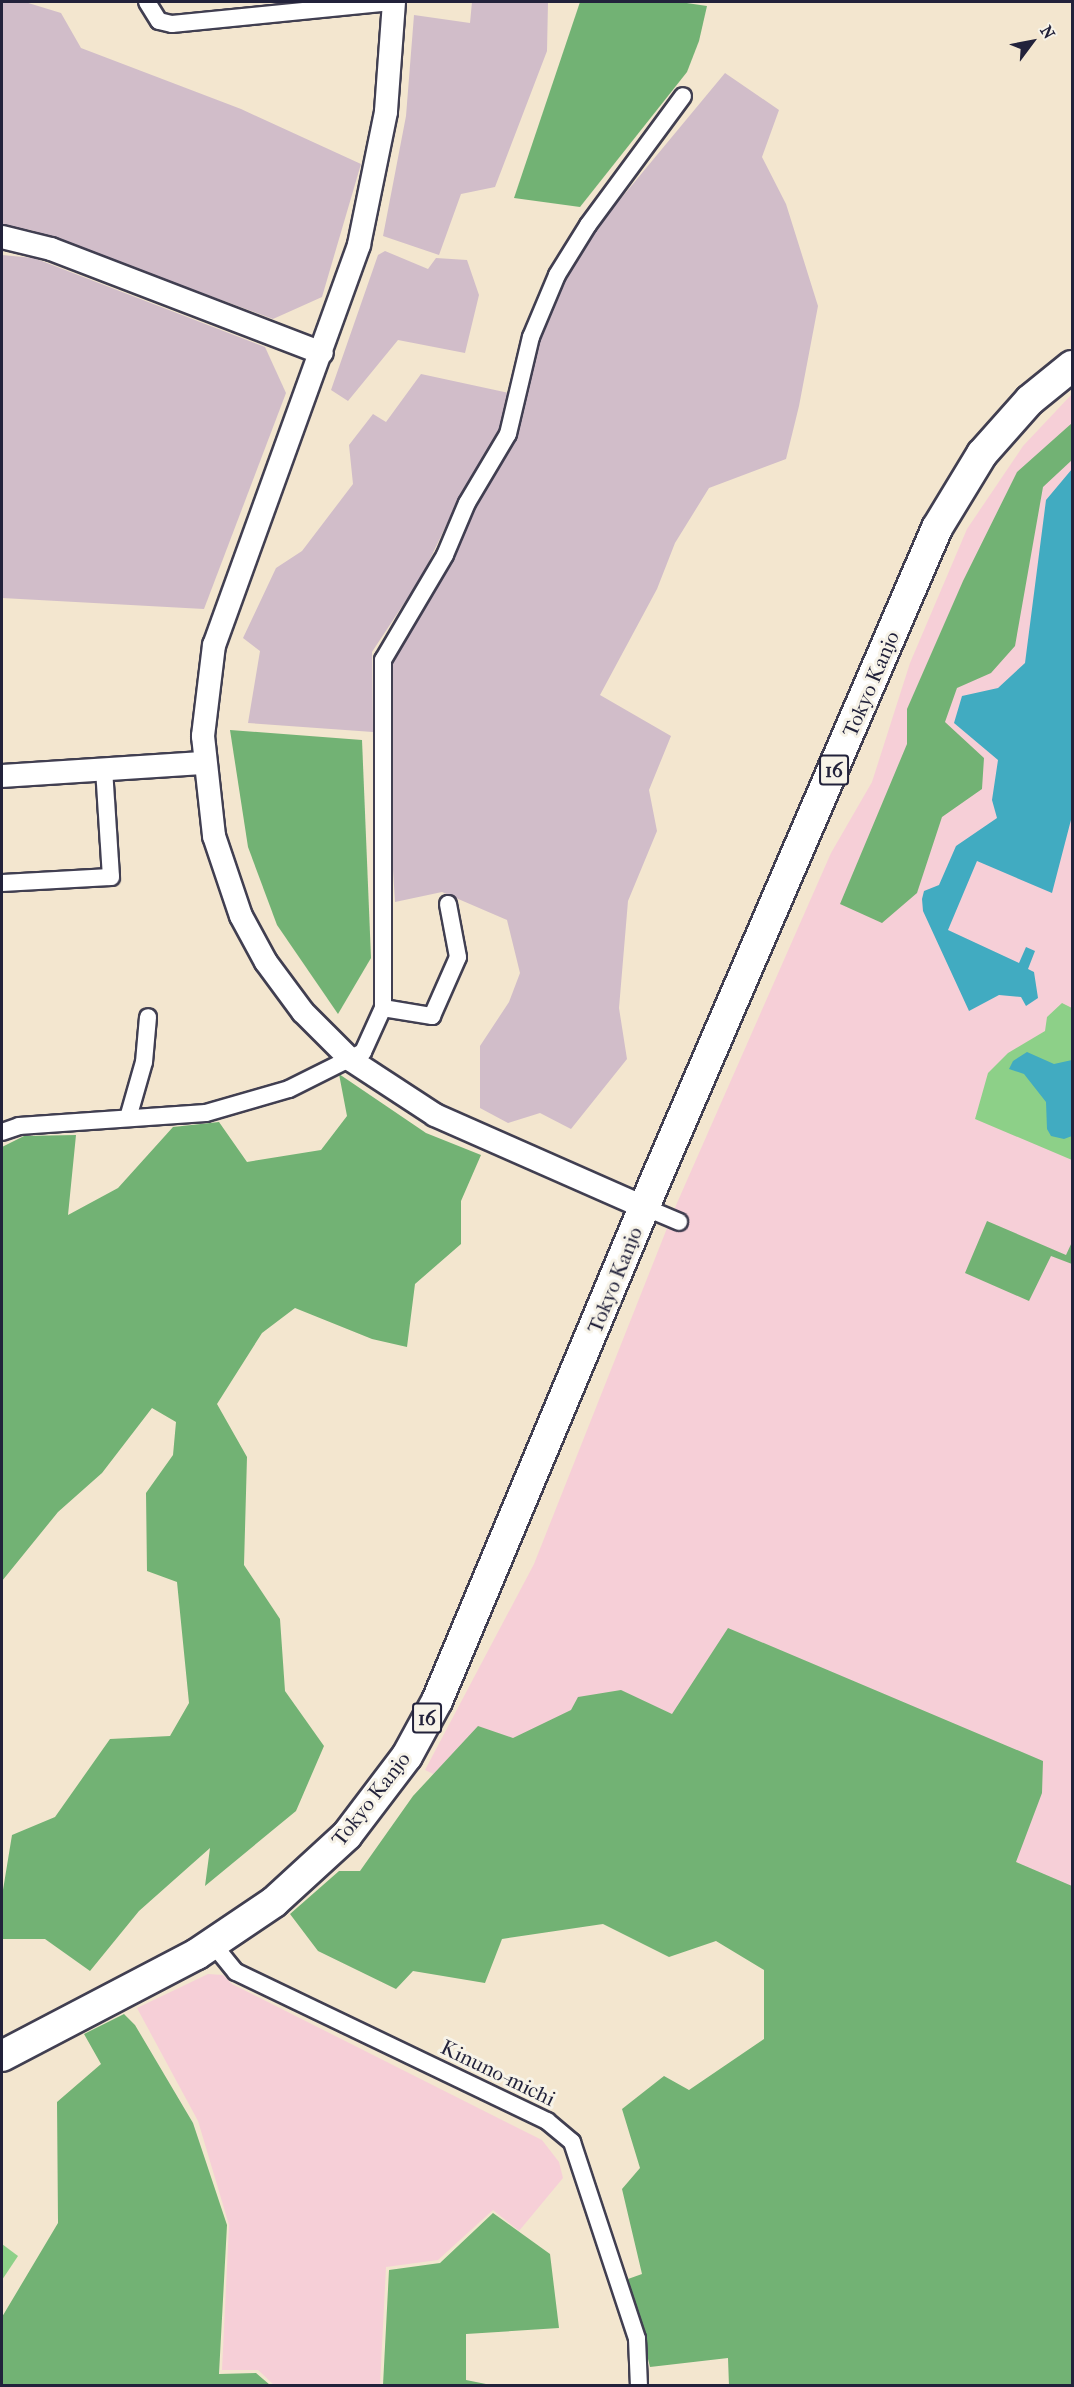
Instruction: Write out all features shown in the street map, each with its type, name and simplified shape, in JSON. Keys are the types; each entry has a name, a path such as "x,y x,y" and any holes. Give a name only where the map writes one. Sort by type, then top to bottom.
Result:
{"highway":[{"name":"Tokyo Kanjo","path":"2,2056 213,1944 316,1867 354,1826 407,1756 441,1692 644,1207 943,518 982,454 1006,425 1072,366"}],"street":[{"path":"147,2 155,16 166,24 300,6 394,2 386,112 371,197 359,245 322,353 214,645 205,700 203,763 213,836 241,916 284,988 351,1060 435,1115 679,1222"},
{"path":"2,1132 19,1126 206,1113 249,1102 351,1060 363,1052 383,1008 383,660 445,555 467,503 508,434 531,336 557,275 588,225 683,96"},
{"path":"2,237 51,249 322,353"},
{"path":"2,776 203,763"},
{"path":"2,883 111,877 104,770"},
{"path":"383,1008 432,1016 458,957 448,904"},
{"path":"128,1118 144,1062 148,1017"},
{"name":"Kinuno-michi","path":"213,1944 236,1972 547,2121 566,2136 578,2154 637,2339 639,2385"}],"shaded area":[{"path":"2,2 25,2 61,13 81,48 241,109 361,164 322,297 273,319 31,230 2,226"},
{"path":"472,2 548,2 547,51 495,187 461,194 439,255 383,236 406,116 414,15 470,23"},
{"path":"725,73 779,110 762,157 786,204 818,306 799,406 786,459 709,488 675,543 657,589 600,695 671,736 649,790 657,831 628,901 619,1008 627,1059 571,1129 540,1113 508,1123 480,1108 480,1046 509,1002 520,973 507,920 442,892 395,902 387,772 388,661 466,526 545,313 598,226"},
{"path":"385,251 428,269 436,258 467,260 479,295 465,353 398,340 348,401 331,390 378,255"},
{"path":"2,255 34,258 265,347 286,393 204,609 2,598"},
{"path":"421,374 509,393 498,439 463,490 422,576 372,652 373,732 248,723 260,651 243,638 276,568 302,551 353,484 349,445 373,414 386,422"},
{"path":"1072,394 1072,2159 924,2046 584,1846 425,1770 534,1564 677,1203 831,853 872,782 910,663 967,529 1023,446"},
{"path":"208,1974 223,1975 232,1984 542,2140 559,2162 563,2178 519,2231 493,2210 438,2260 386,2267 380,2385 274,2385 258,2370 222,2370 229,2225 198,2121 137,2008"}],"green space":[{"path":"580,2 680,2 707,6 699,41 687,72 580,207 514,198"},
{"path":"1072,423 1072,460 1043,487 1015,646 991,673 957,688 945,722 984,758 982,789 942,817 917,893 882,923 840,904 907,744 907,709 963,581 1017,472"},
{"path":"230,730 362,740 371,958 338,1014 277,925 248,847"},
{"path":"1062,1003 1072,1008 1072,1160 975,1119 988,1073 1008,1053 1045,1031 1047,1017"},
{"path":"339,1074 426,1133 481,1155 461,1201 461,1244 415,1284 407,1347 372,1339 295,1308 262,1333 217,1404 247,1457 244,1565 280,1619 285,1691 324,1746 296,1811 205,1886 210,1848 139,1911 90,1971 45,1939 2,1939 2,1896 12,1835 55,1817 110,1739 170,1736 189,1703 177,1582 147,1571 146,1493 173,1455 176,1422 152,1408 102,1473 58,1512 2,1581 2,1147 24,1136 76,1135 68,1215 118,1188 173,1127 219,1122 247,1162 321,1150 347,1116"},
{"path":"987,1221 1066,1255 1072,1242 1072,1264 1051,1256 1029,1301 965,1273"},
{"path":"728,1628 1043,1761 1042,1793 1016,1862 1072,1886 1072,2385 729,2386 728,2358 650,2367 628,2279 642,2274 622,2189 640,2168 622,2109 664,2076 689,2090 764,2039 764,1970 716,1941 669,1957 603,1924 502,1939 485,1983 413,1971 396,1989 318,1951 290,1914 339,1871 360,1871 413,1796 478,1726 513,1738 571,1710 578,1697 621,1690 672,1714"},
{"path":"124,2014 135,2025 193,2123 227,2225 219,2374 256,2373 270,2385 2,2385 2,2317 58,2223 57,2102 101,2064 84,2034"},
{"path":"493,2213 550,2254 559,2328 466,2334 466,2380 491,2385 383,2385 389,2270 440,2263"},
{"path":"2,2244 18,2256 2,2280"}],"water":[{"path":"1072,469 1072,816 1052,893 977,861 948,930 1019,963 1026,947 1035,951 1028,969 1034,972 1038,998 1026,1006 1021,997 999,995 969,1011 923,911 922,899 924,891 939,885 956,846 997,818 992,800 998,760 954,723 962,696 998,688 1025,663 1046,500"},
{"path":"1027,1052 1054,1064 1072,1060 1072,1136 1064,1139 1051,1136 1047,1129 1046,1102 1024,1074 1009,1069 1013,1061"}]}
